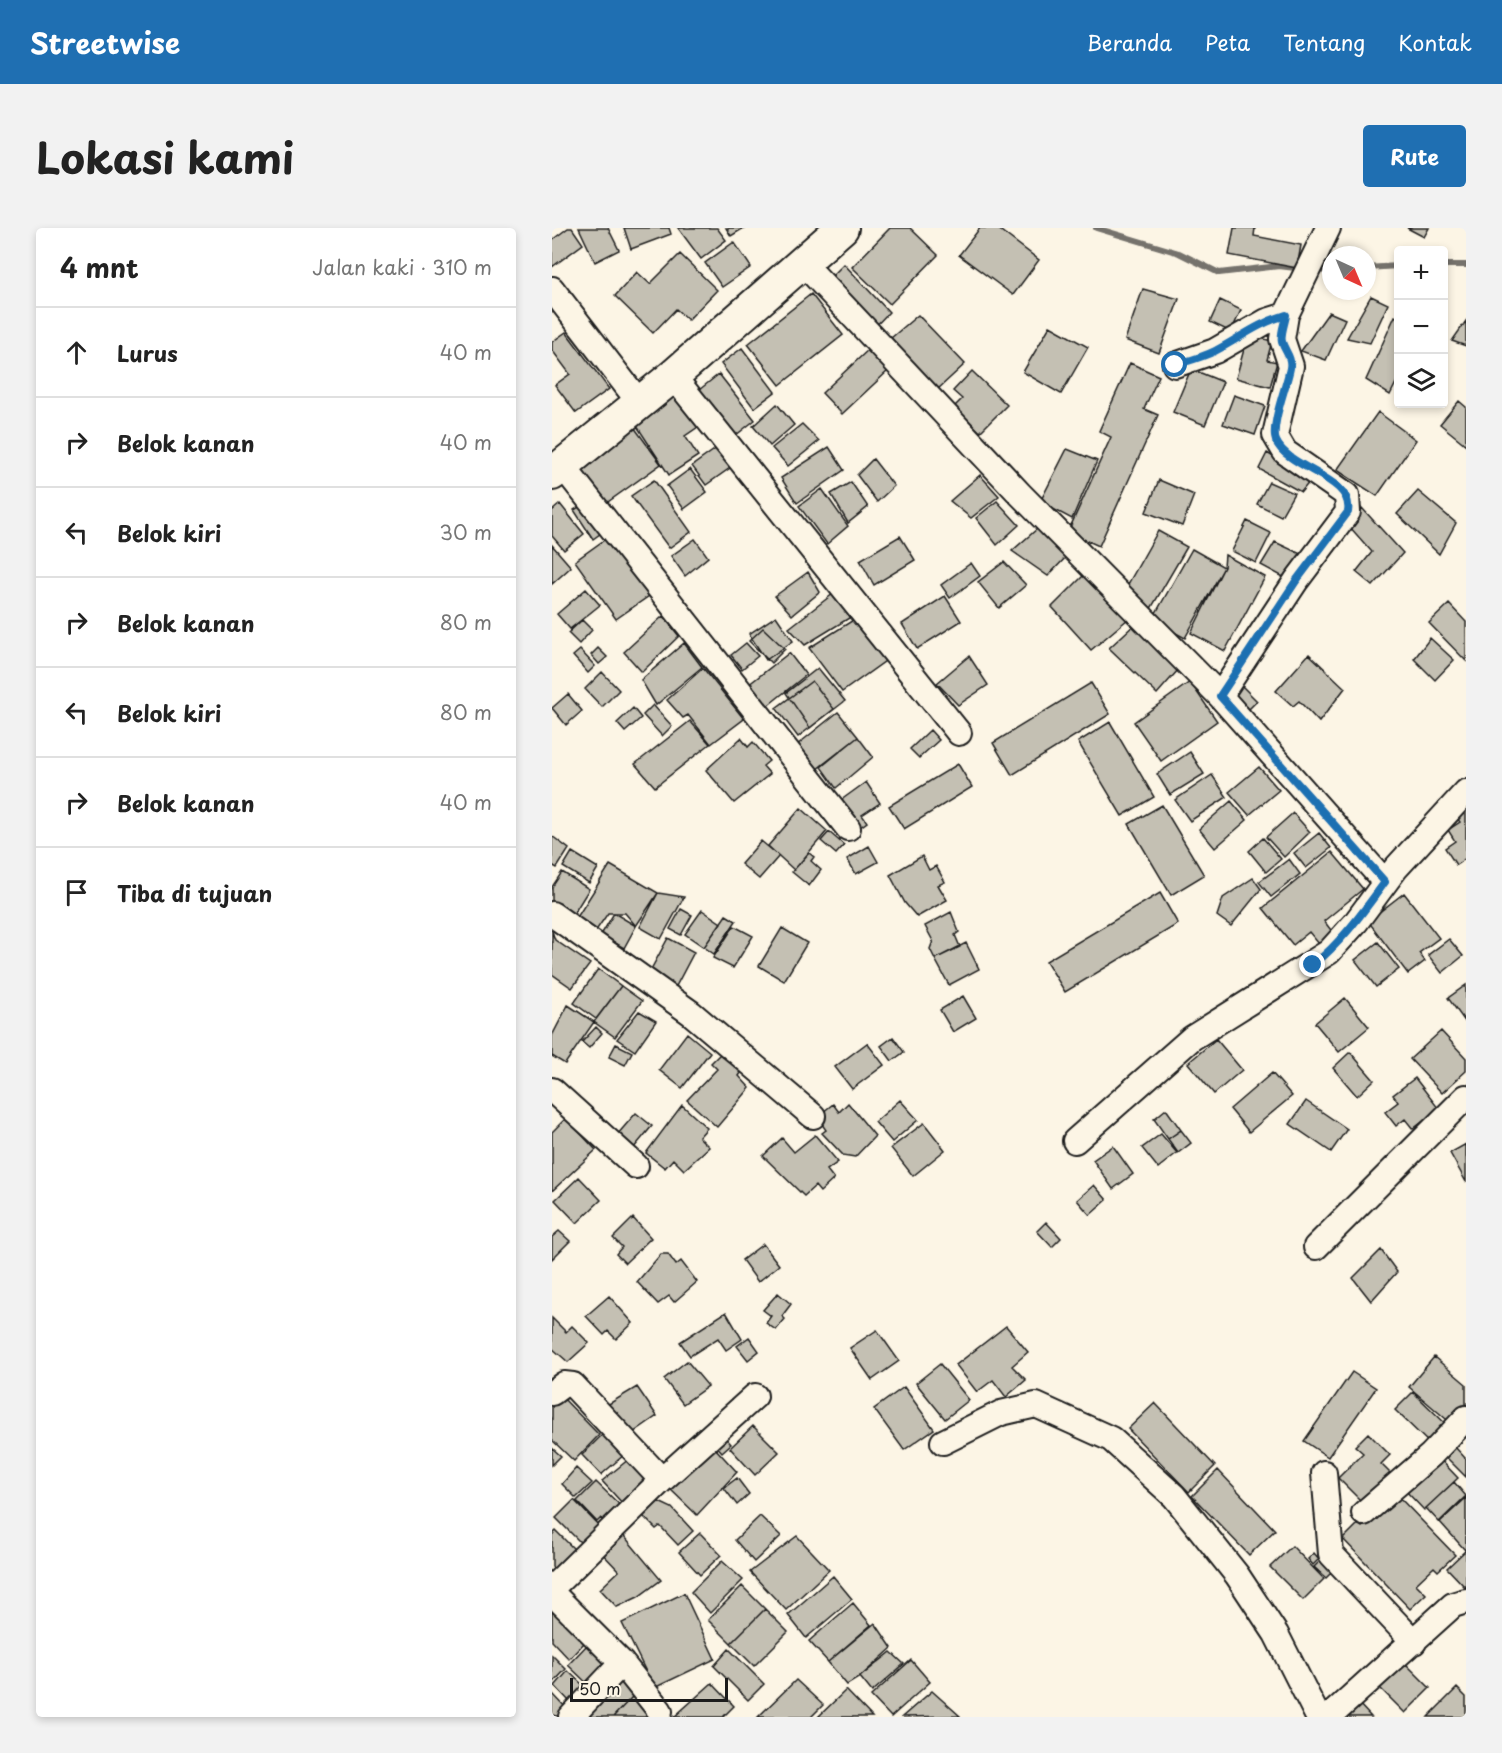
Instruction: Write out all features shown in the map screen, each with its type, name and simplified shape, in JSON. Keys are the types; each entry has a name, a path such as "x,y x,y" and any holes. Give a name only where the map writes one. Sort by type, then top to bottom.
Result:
{"main road":[{"path":"557,469 673,376 842,228"}],"street":[{"path":"1220,696 1296,581 1348,512 1347,495 1285,452 1276,440 1275,429 1291,366 1282,339 1286,315 1328,228"},
{"path":"802,263 1020,494 1220,696 1385,882"},
{"path":"552,289 639,402"},
{"path":"1175,365 1215,351 1258,325 1286,315"},
{"path":"673,376 959,733"},
{"path":"557,469 848,828"},
{"path":"1075,1142 1192,1038 1329,952 1385,882 1466,792"},
{"path":"552,914 691,1013 813,1116"},
{"path":"552,1090 636,1166"},
{"path":"1316,1247 1466,1097"},
{"path":"552,1393 564,1384 573,1385 662,1480"},
{"path":"552,1588 662,1480 754,1396"},
{"path":"943,1442 1001,1413 1036,1405 1111,1439 1174,1496 1237,1575 1276,1634 1318,1717"},
{"path":"1364,1513 1431,1455 1466,1418"},
{"path":"1324,1473 1331,1554 1414,1642"},
{"path":"552,1593 622,1663 660,1711"},
{"path":"1329,1717 1453,1605 1466,1601"},
{"path":"572,1717 622,1663"}],"building":[{"path":"568,228 572,228 583,244 552,267 552,240"},
{"path":"579,228 608,228 619,250 595,262"},
{"path":"624,228 669,228 671,234 631,249"},
{"path":"678,228 717,228 726,240 701,259"},
{"path":"726,228 744,228 731,236"},
{"path":"890,228 910,228 938,255 890,304 852,267"},
{"path":"980,228 997,228 1039,260 1013,295 959,255"},
{"path":"1234,228 1255,228 1254,236 1301,245 1297,268 1229,255"},
{"path":"1407,228 1429,228 1424,237"},
{"path":"734,242 751,267 722,287 705,263"},
{"path":"680,254 717,290 688,320 676,309 653,333 615,296 637,272 650,284"},
{"path":"844,264 889,312 871,331 826,282"},
{"path":"1143,289 1179,299 1159,353 1125,340"},
{"path":"811,294 843,335 780,385 748,344"},
{"path":"1376,298 1388,304 1370,343 1347,338 1369,300"},
{"path":"1220,300 1241,310 1231,332 1210,322"},
{"path":"1329,312 1345,319 1326,360 1301,351"},
{"path":"918,315 965,364 937,390 891,338"},
{"path":"1394,318 1394,387 1390,395 1366,380"},
{"path":"1466,321 1466,346 1452,341"},
{"path":"1050,326 1088,347 1061,394 1023,372"},
{"path":"566,332 609,389 576,413 555,385 570,374 552,350 552,342"},
{"path":"1248,335 1272,341 1267,360 1277,362 1270,387 1236,378"},
{"path":"742,348 775,392 754,408 721,364"},
{"path":"869,349 889,370 842,414 822,393"},
{"path":"1130,363 1159,376 1144,409 1158,415 1099,546 1068,532 1111,437 1099,431"},
{"path":"1191,369 1223,382 1205,425 1173,412"},
{"path":"972,371 1007,405 980,432 954,407 962,399 953,391"},
{"path":"719,374 755,420 735,436 699,390"},
{"path":"676,392 698,427 685,436 698,456 669,475 633,420"},
{"path":"1234,395 1265,406 1255,435 1223,424"},
{"path":"1459,401 1466,407 1466,445 1440,424"},
{"path":"777,404 794,425 770,446 753,426"},
{"path":"1378,412 1416,440 1377,496 1337,470"},
{"path":"802,424 819,441 788,466 772,448"},
{"path":"634,427 661,464 605,504 579,468"},
{"path":"829,447 844,470 797,503 781,478"},
{"path":"717,448 730,468 706,485 692,466"},
{"path":"1067,449 1097,461 1072,519 1040,502"},
{"path":"1267,453 1311,480 1301,492 1259,469"},
{"path":"873,459 894,486 877,502 857,475"},
{"path":"690,469 707,492 684,509 667,486"},
{"path":"980,475 999,496 971,518 950,501"},
{"path":"654,480 691,532 669,548 631,496"},
{"path":"1159,480 1194,495 1182,526 1146,512"},
{"path":"851,482 868,507 848,523 831,494"},
{"path":"1269,482 1294,493 1281,516 1257,504"},
{"path":"822,489 848,526 827,544 799,506"},
{"path":"1418,491 1456,523 1439,554 1397,514"},
{"path":"997,501 1019,525 997,545 976,518"},
{"path":"586,503 604,531 593,539 574,510"},
{"path":"560,504 584,534 564,550 552,536 552,511"},
{"path":"1362,508 1403,553 1373,586 1356,572 1372,552 1349,526"},
{"path":"1247,521 1271,533 1256,563 1232,551"},
{"path":"1037,529 1067,556 1048,576 1012,551"},
{"path":"1158,531 1187,547 1149,612 1123,593"},
{"path":"900,536 915,560 874,585 860,560"},
{"path":"607,538 649,596 616,619 575,561"},
{"path":"695,539 708,557 685,576 671,556"},
{"path":"1275,542 1303,555 1289,580 1261,565"},
{"path":"552,545 571,567 552,584"},
{"path":"1192,549 1224,567 1185,638 1152,620"},
{"path":"1225,555 1265,577 1225,651 1191,633 1224,567"},
{"path":"1004,562 1026,585 999,608 978,582"},
{"path":"971,563 980,576 950,598 941,585"},
{"path":"808,572 820,592 792,615 775,596"},
{"path":"1085,574 1128,619 1091,650 1052,607"},
{"path":"586,589 600,605 570,629 557,614"},
{"path":"838,590 854,615 805,645 789,628"},
{"path":"945,596 961,621 917,649 902,624"},
{"path":"1449,604 1466,622 1466,661 1429,623"},
{"path":"663,616 679,636 642,672 624,652"},
{"path":"776,616 793,641 766,660 749,634"},
{"path":"858,617 888,659 842,692 809,648"},
{"path":"582,620 592,630 579,644 568,633"},
{"path":"1134,625 1179,669 1157,694 1109,648"},
{"path":"763,628 785,649 771,663 749,641"},
{"path":"1430,638 1454,660 1435,680 1414,659"},
{"path":"684,643 702,667 656,705 641,680"},
{"path":"746,643 758,656 742,669 731,655"},
{"path":"598,648 607,657 599,664 591,655"},
{"path":"580,650 595,666 588,673 573,656"},
{"path":"789,653 806,675 766,707 748,685"},
{"path":"1309,654 1345,688 1319,722 1299,701 1293,706 1276,691"},
{"path":"969,656 988,685 958,705 937,683"},
{"path":"703,668 744,719 711,744 688,715 683,718 667,700"},
{"path":"818,668 845,701 810,728 786,693"},
{"path":"602,672 619,690 602,707 585,689"},
{"path":"812,681 834,709 798,737 776,708"},
{"path":"1190,682 1217,721 1161,761 1134,722"},
{"path":"1091,683 1110,714 1012,775 993,743"},
{"path":"1240,684 1257,701 1247,711 1229,696"},
{"path":"568,694 582,711 566,725 552,708"},
{"path":"653,705 672,726 662,736 643,715"},
{"path":"633,708 641,718 625,732 617,723"},
{"path":"838,712 858,737 817,769 797,745"},
{"path":"690,721 710,744 655,787 635,764"},
{"path":"1110,722 1154,797 1122,816 1078,742"},
{"path":"930,730 939,740 919,758 910,749"},
{"path":"858,737 873,757 836,788 821,767"},
{"path":"741,738 748,747 753,742 769,761 763,766 770,774 734,803 706,770"},
{"path":"1190,752 1204,774 1170,795 1157,774"},
{"path":"958,764 972,787 904,829 889,806"},
{"path":"1259,767 1279,790 1249,815 1229,792"},
{"path":"1212,775 1227,797 1190,821 1175,800"},
{"path":"866,782 880,803 862,815 867,822 859,828 837,803"},
{"path":"1231,801 1247,820 1215,848 1199,829"},
{"path":"1466,804 1466,858 1456,865 1445,848 1455,841 1448,830 1460,822 1453,813"},
{"path":"1162,805 1204,875 1171,895 1129,824"},
{"path":"801,808 827,831 794,870 768,846"},
{"path":"1293,813 1310,832 1284,857 1266,837"},
{"path":"829,832 844,845 836,854 821,841"},
{"path":"1319,833 1331,848 1306,868 1294,853"},
{"path":"552,836 569,849 557,868 552,865"},
{"path":"1263,838 1281,859 1266,872 1249,851"},
{"path":"761,841 779,856 759,879 741,864"},
{"path":"869,846 878,862 856,874 847,859"},
{"path":"572,852 598,868 589,883 563,867"},
{"path":"1332,852 1363,889 1324,921 1334,934 1320,945 1309,932 1293,945 1263,908"},
{"path":"809,853 814,857 811,861 821,870 809,886 792,872"},
{"path":"922,856 929,870 936,866 945,882 938,885 947,900 917,917 905,903 890,875"},
{"path":"1289,859 1300,874 1271,897 1259,882"},
{"path":"610,865 658,893 636,926 625,913 608,913 593,935 574,922"},
{"path":"562,872 589,889 571,918 552,905 552,887"},
{"path":"1253,878 1261,889 1231,926 1217,916 1223,898"},
{"path":"658,893 684,897 661,939 640,927"},
{"path":"1160,893 1178,924 1065,992 1046,961"},
{"path":"1404,893 1439,938 1419,953 1425,961 1408,974 1368,921"},
{"path":"681,909 692,915 681,935 670,929"},
{"path":"702,910 721,923 704,947 685,934"},
{"path":"951,912 959,932 955,935 960,947 935,959 930,949 933,941 925,926"},
{"path":"614,913 636,926 624,948 601,935"},
{"path":"726,915 736,921 714,954 704,947"},
{"path":"734,926 753,936 733,968 713,958"},
{"path":"782,928 807,943 784,981 759,966"},
{"path":"552,931 555,940 590,964 572,988 552,974"},
{"path":"668,938 694,952 674,990 648,975"},
{"path":"1449,939 1463,956 1442,973 1428,955"},
{"path":"1378,942 1399,969 1376,987 1355,960"},
{"path":"966,943 979,969 949,985 935,959"},
{"path":"598,969 621,986 596,1019 574,1003"},
{"path":"1466,985 1466,1023 1448,998"},
{"path":"621,986 642,1001 615,1037 594,1022"},
{"path":"963,996 976,1018 953,1032 940,1010"},
{"path":"1345,998 1369,1027 1339,1052 1315,1023"},
{"path":"568,1005 594,1022 565,1064 552,1056 552,1036"},
{"path":"639,1011 656,1021 635,1051 617,1039"},
{"path":"596,1027 602,1033 589,1048 582,1042"},
{"path":"1441,1031 1466,1058 1466,1071 1442,1093 1410,1059"},
{"path":"687,1033 710,1052 682,1088 659,1070"},
{"path":"893,1037 904,1052 892,1061 881,1046"},
{"path":"1216,1039 1242,1070 1214,1094 1188,1063"},
{"path":"867,1043 884,1065 852,1089 835,1067"},
{"path":"616,1044 632,1052 625,1065 609,1057"},
{"path":"722,1052 741,1073 739,1076 750,1088 717,1127 687,1100 717,1069 711,1063"},
{"path":"1350,1052 1374,1080 1357,1096 1333,1068"},
{"path":"1272,1073 1292,1096 1249,1132 1230,1109"},
{"path":"1415,1078 1439,1109 1413,1129 1405,1119 1396,1126 1385,1112 1398,1102 1393,1095"},
{"path":"900,1100 918,1120 892,1142 875,1122"},
{"path":"1306,1101 1347,1129 1331,1152 1290,1124"},
{"path":"848,1103 875,1136 855,1157 843,1155 822,1133 826,1130 817,1117 833,1104 839,1112"},
{"path":"682,1105 707,1128 699,1137 709,1147 684,1170 673,1159 665,1168 646,1153"},
{"path":"1166,1109 1181,1130 1168,1139 1154,1119"},
{"path":"636,1113 652,1126 633,1149 617,1135"},
{"path":"566,1118 596,1150 552,1191 552,1132"},
{"path":"924,1123 945,1150 913,1176 891,1148"},
{"path":"1181,1130 1191,1143 1178,1153 1168,1139"},
{"path":"1161,1134 1177,1153 1158,1168 1142,1148"},
{"path":"815,1135 838,1162 827,1170 834,1179 820,1192 815,1186 804,1196 763,1156 782,1138 794,1152"},
{"path":"1466,1144 1466,1182 1450,1153"},
{"path":"1113,1146 1133,1174 1113,1189 1093,1160"},
{"path":"579,1177 601,1200 577,1223 555,1200"},
{"path":"1094,1185 1107,1200 1090,1215 1077,1200"},
{"path":"633,1218 651,1238 625,1263 616,1254 622,1247 613,1238"},
{"path":"1046,1222 1061,1238 1052,1247 1037,1231"},
{"path":"559,1231 570,1241 552,1259 552,1237"},
{"path":"763,1244 779,1265 758,1282 742,1260"},
{"path":"1381,1250 1397,1272 1371,1301 1353,1278"},
{"path":"661,1254 668,1254 676,1265 681,1261 697,1282 674,1302 669,1296 658,1304 637,1282"},
{"path":"778,1293 791,1304 782,1316 785,1319 776,1330 766,1323 771,1316 763,1310"},
{"path":"609,1296 633,1323 616,1339 608,1331 604,1335 586,1316"},
{"path":"726,1312 742,1339 726,1350 718,1338 690,1356 680,1342"},
{"path":"552,1318 566,1332 572,1326 589,1343 568,1362 552,1348"},
{"path":"1006,1326 1028,1352 1012,1366 1026,1380 1006,1397 993,1380 977,1392 956,1365"},
{"path":"877,1330 899,1361 872,1380 850,1348"},
{"path":"749,1337 759,1351 748,1360 737,1346"},
{"path":"1434,1357 1466,1384 1466,1409 1453,1425 1409,1387"},
{"path":"687,1361 708,1386 683,1404 664,1379"},
{"path":"940,1364 969,1400 945,1419 916,1383"},
{"path":"1352,1372 1376,1388 1328,1457 1304,1441"},
{"path":"637,1387 657,1416 627,1437 607,1405"},
{"path":"904,1387 934,1429 904,1450 874,1409"},
{"path":"1413,1392 1450,1428 1432,1446 1395,1410"},
{"path":"559,1394 599,1435 574,1461 552,1440 552,1401"},
{"path":"1155,1403 1215,1466 1189,1492 1128,1429"},
{"path":"753,1426 779,1452 755,1475 730,1448"},
{"path":"605,1432 625,1454 601,1475 582,1455"},
{"path":"1368,1433 1390,1455 1381,1464 1395,1478 1367,1507 1338,1478 1363,1453 1355,1446"},
{"path":"724,1436 731,1444 722,1452 715,1444"},
{"path":"714,1447 737,1472 697,1515 668,1487"},
{"path":"1455,1447 1466,1459 1466,1477 1446,1457"},
{"path":"552,1448 561,1456 552,1465"},
{"path":"1437,1456 1458,1478 1424,1510 1403,1488"},
{"path":"629,1459 649,1484 624,1505 602,1481"},
{"path":"576,1468 592,1483 576,1498 562,1484"},
{"path":"1218,1470 1275,1530 1249,1555 1192,1496"},
{"path":"737,1478 749,1494 737,1505 724,1488"},
{"path":"596,1482 622,1507 606,1523 601,1518 597,1522 577,1501"},
{"path":"1454,1482 1466,1496 1439,1522 1426,1508"},
{"path":"1398,1496 1455,1555 1438,1571 1434,1567 1416,1584 1426,1594 1410,1609 1343,1539 1358,1524 1362,1527"},
{"path":"1466,1498 1466,1550 1465,1550 1440,1522"},
{"path":"574,1500 602,1529 584,1546 556,1518"},
{"path":"657,1501 672,1508 693,1531 678,1545 660,1526 656,1529 642,1515"},
{"path":"760,1516 781,1536 754,1562 735,1540"},
{"path":"556,1531 575,1550 559,1574 552,1567 552,1535"},
{"path":"620,1531 661,1580 638,1597 617,1607 600,1589 619,1571 600,1551"},
{"path":"700,1533 721,1555 700,1575 679,1552"},
{"path":"797,1536 829,1570 786,1610 750,1572"},
{"path":"1292,1546 1324,1579 1303,1600 1270,1567"},
{"path":"1466,1550 1466,1588 1447,1568"},
{"path":"1314,1553 1319,1559 1313,1565 1308,1559"},
{"path":"1321,1560 1332,1572 1326,1578 1314,1567"},
{"path":"722,1561 743,1580 710,1613 691,1592"},
{"path":"833,1576 852,1599 806,1638 788,1615"},
{"path":"742,1586 765,1609 731,1643 708,1620"},
{"path":"684,1593 715,1659 654,1688 622,1623"},
{"path":"853,1603 871,1625 828,1662 809,1641"},
{"path":"552,1606 585,1642 569,1659 552,1641"},
{"path":"765,1609 788,1632 754,1666 731,1643"},
{"path":"875,1623 892,1648 860,1677 847,1685 828,1662"},
{"path":"587,1645 612,1669 594,1690 568,1665"},
{"path":"729,1649 764,1684 748,1700 714,1666"},
{"path":"891,1652 904,1664 872,1692 860,1677"},
{"path":"552,1655 566,1669 552,1684"},
{"path":"911,1660 930,1682 891,1717 871,1696"},
{"path":"1404,1662 1430,1688 1405,1713 1379,1687"},
{"path":"568,1671 584,1686 569,1701 555,1686"},
{"path":"615,1675 634,1695 613,1717 577,1717"},
{"path":"796,1680 823,1705 811,1717 758,1717"},
{"path":"712,1683 734,1706 723,1717 674,1717"},
{"path":"1457,1688 1466,1697 1466,1717 1428,1717"},
{"path":"846,1690 872,1717 818,1717"},
{"path":"932,1691 960,1716 902,1717"},
{"path":"552,1693 568,1710 561,1717 552,1715"},
{"path":"634,1695 652,1717 613,1717"},
{"path":"1358,1703 1371,1717 1343,1717"}],"waterway":[{"path":"1096,228 1179,253 1219,273 1279,266 1304,269"},
{"path":"1448,265 1466,265"},
{"path":"1376,267 1394,266"},
{"path":"1314,270 1322,270"}],"route":[{"path":"1175,365 1215,351 1242,333 1266,321 1286,315 1282,342 1291,359 1291,366 1275,429 1276,440 1285,452 1340,488 1349,501 1348,512 1296,581 1220,696 1385,882 1356,922 1329,952 1313,965"}]}
